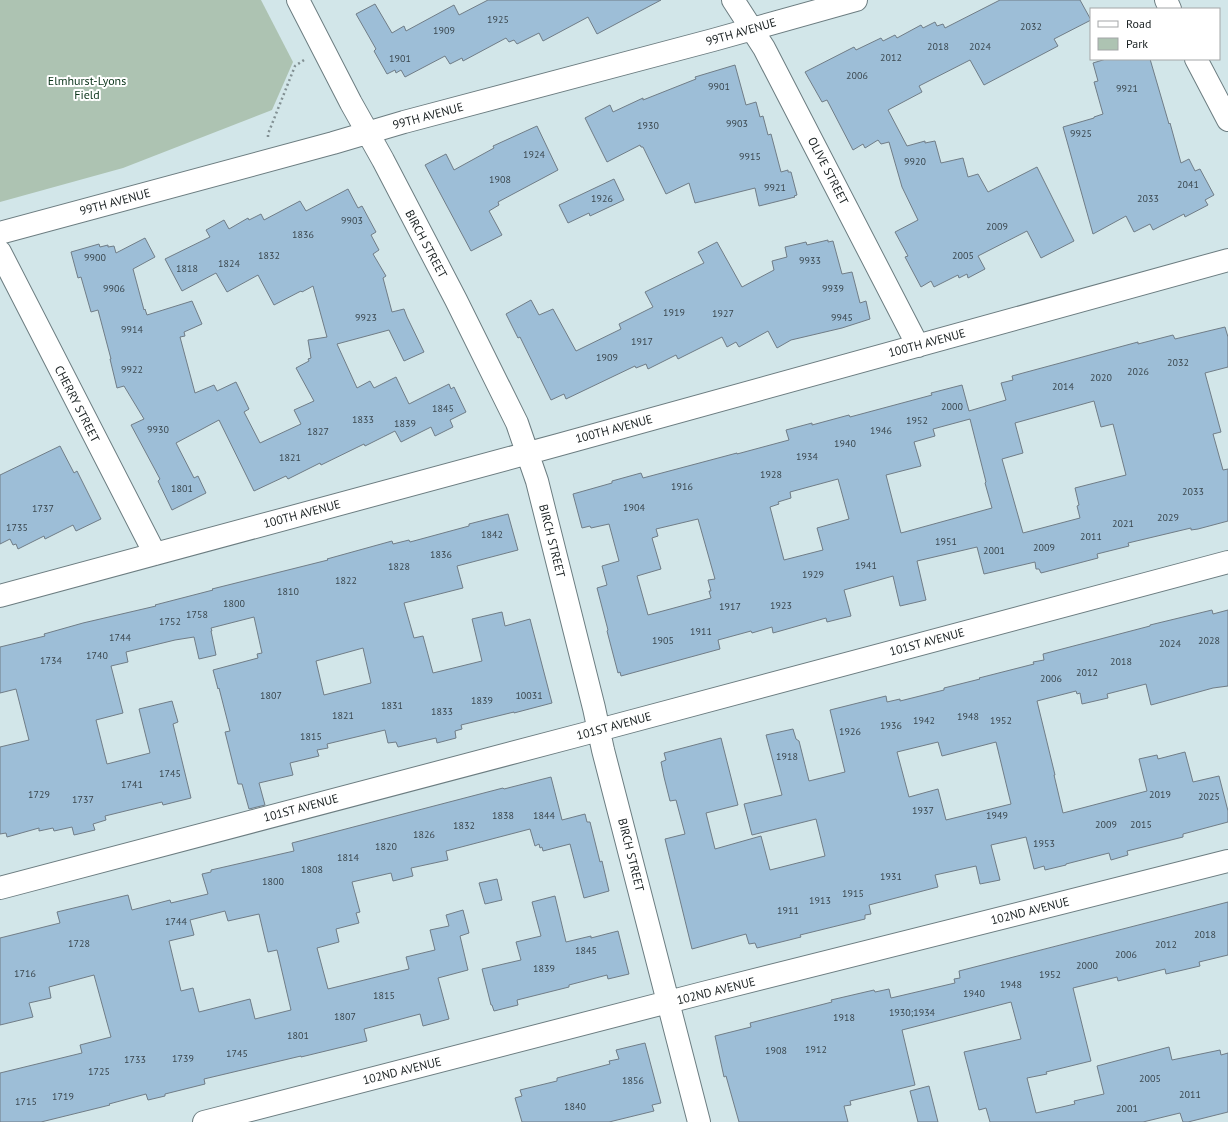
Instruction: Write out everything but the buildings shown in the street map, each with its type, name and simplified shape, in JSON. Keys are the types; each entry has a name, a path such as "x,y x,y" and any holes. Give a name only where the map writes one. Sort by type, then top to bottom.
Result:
{"street":[{"name":"BIRCH STREET","path":"298,0 452,293 518,423 537,481 699,1122"},
{"name":"OLIVE STREET","path":"733,0 764,48 918,346"},
{"name":"99TH AVENUE","path":"0,233 856,0"},
{"path":"1197,60 1228,120"},
{"name":"CHERRY STREET","path":"0,252 155,554"},
{"name":"100TH AVENUE","path":"0,596 1228,260"},
{"name":"101ST AVENUE","path":"0,888 1228,562"},
{"name":"102ND AVENUE","path":"204,1122 669,1002 1228,861"}],"path":[{"path":"270,160 268,134 295,66 323,48"}],"green space":[{"name":"Elmhurst-Lyons Field","path":"0,0 261,0 293,62 272,110 123,168 0,202"}]}
